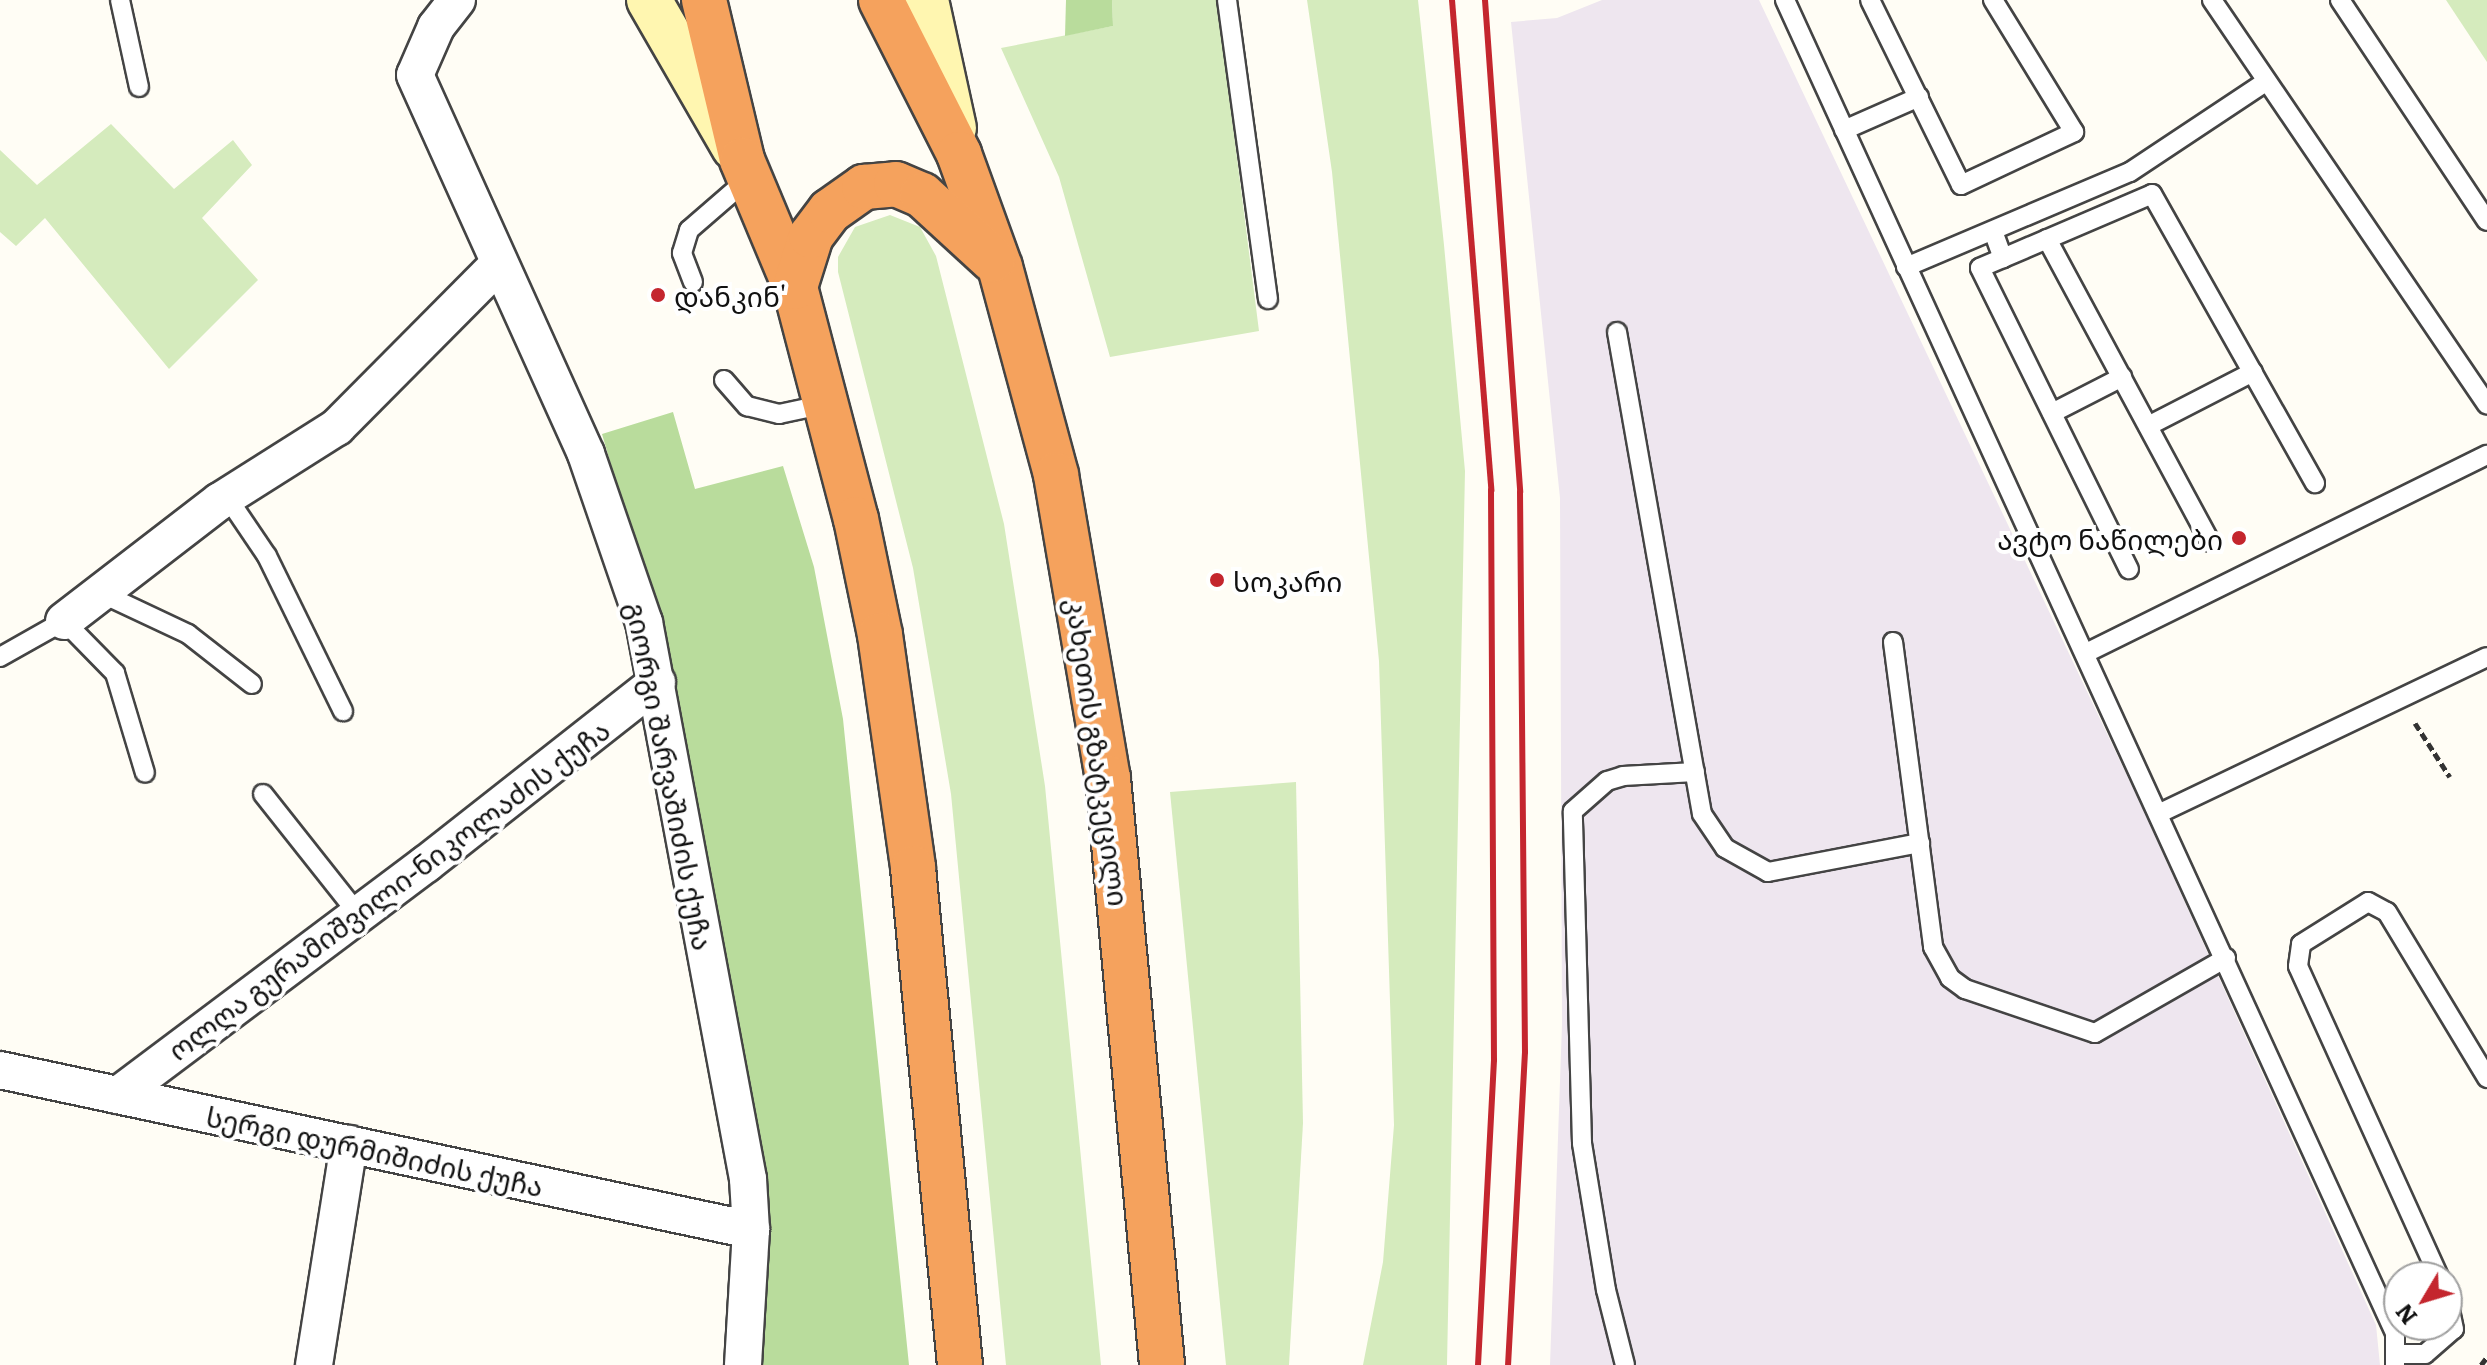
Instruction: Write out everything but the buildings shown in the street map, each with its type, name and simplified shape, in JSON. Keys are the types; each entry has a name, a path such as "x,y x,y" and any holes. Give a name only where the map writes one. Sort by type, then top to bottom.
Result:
{"highway":[{"path":"704,0 746,169 795,287 856,519 897,739 960,1365"},
{"name":"კახეთის გზატკეცილი","path":"881,0 959,154 1000,267 1056,475 1108,778 1162,1365"},
{"path":"795,287 811,236 830,211 864,187 886,185 922,195 1000,267"}],"street":[{"name":"გიორგი შარვაშიძის ქუჩა","path":"457,0 436,27 415,75 586,454 644,622 748,1179 751,1230 743,1365"},
{"path":"649,0 746,169"},
{"name":"კახეთის გზატკეცილი","path":"926,0 959,154"},
{"path":"64,621 227,497 337,427 499,264"},
{"name":"ოლღა გურამიშვილი-ნიკოლაძის ქუჩა","path":"118,1095 359,915 657,682"},
{"name":"სერგი დურმიშიძის ქუჩა","path":"0,1070 751,1230"},
{"path":"314,1365 349,1144"}],"lane":[{"path":"120,0 139,87"},
{"path":"1227,0 1268,299"},
{"path":"1785,0 1906,267 2088,652 2395,1333 2395,1360 2425,1354 2440,1341"},
{"path":"1870,0 1961,185 2074,132 1993,0"},
{"path":"2212,0 2487,404"},
{"path":"2340,0 2487,221"},
{"path":"1906,267 2130,172 2267,81"},
{"path":"1844,130 1919,97"},
{"path":"693,282 682,253 689,230 746,169"},
{"path":"2129,569 1980,268 2152,194 2315,483"},
{"path":"1993,231 2003,258"},
{"path":"2047,239 2210,542"},
{"path":"1617,332 1702,814 1725,848 1768,872 1920,843"},
{"path":"2148,426 2253,372"},
{"path":"2052,413 2122,377"},
{"path":"724,380 747,406 779,414 826,404"},
{"path":"2088,652 2487,455"},
{"path":"227,497 267,556 343,711"},
{"path":"101,593 188,634 252,684"},
{"path":"0,657 64,621 115,673 145,773"},
{"path":"1893,642 1933,947 1941,966 1965,989 2095,1033 2226,958"},
{"path":"2160,813 2487,657"},
{"path":"1625,1365 1606,1290 1582,1143 1573,811 1607,781 1623,776 1695,772"},
{"path":"263,794 359,915"},
{"path":"2432,1261 2298,966 2301,944 2368,902 2387,912 2487,1078"}],"path":[{"path":"2400,699 2450,777"},
{"path":"2481,1365 2487,1357"}],"shaded area":[{"path":"1602,0 1759,0 2139,801 2376,1325 2380,1365 1550,1365 1562,1024 1560,498 1511,22 1557,18"}],"green space":[{"path":"1066,0 1112,0 1113,26 1065,36"},
{"path":"1112,0 1217,0 1259,331 1110,357 1059,177 1001,48 1113,26"},
{"path":"1307,0 1418,0 1444,245 1465,471 1447,1365 1363,1365 1383,1262 1394,1125 1379,661 1332,172"},
{"path":"2446,0 2487,0 2487,62"},
{"path":"111,124 174,189 233,140 252,165 202,218 258,280 169,369 45,218 16,246 0,232 0,150 37,185"},
{"path":"890,215 920,227 936,256 1004,524 1045,786 1101,1365 1006,1365 951,794 913,568 838,272 838,257 855,227"},
{"path":"673,412 695,489 783,466 814,567 843,719 909,1365 757,1365 728,1006 676,687 602,434"},
{"path":"1296,782 1303,1123 1289,1365 1226,1365 1170,792"}],"railway":[{"path":"1452,0 1491,490 1494,1060 1478,1365"},
{"path":"1485,0 1520,492 1525,1052 1508,1365"}],"place":[{"name":"დანკინ'","path":"658,295"},
{"name":"ავტო ნაწილები","path":"2239,538"},
{"name":"სოკარი","path":"1217,580"}]}
